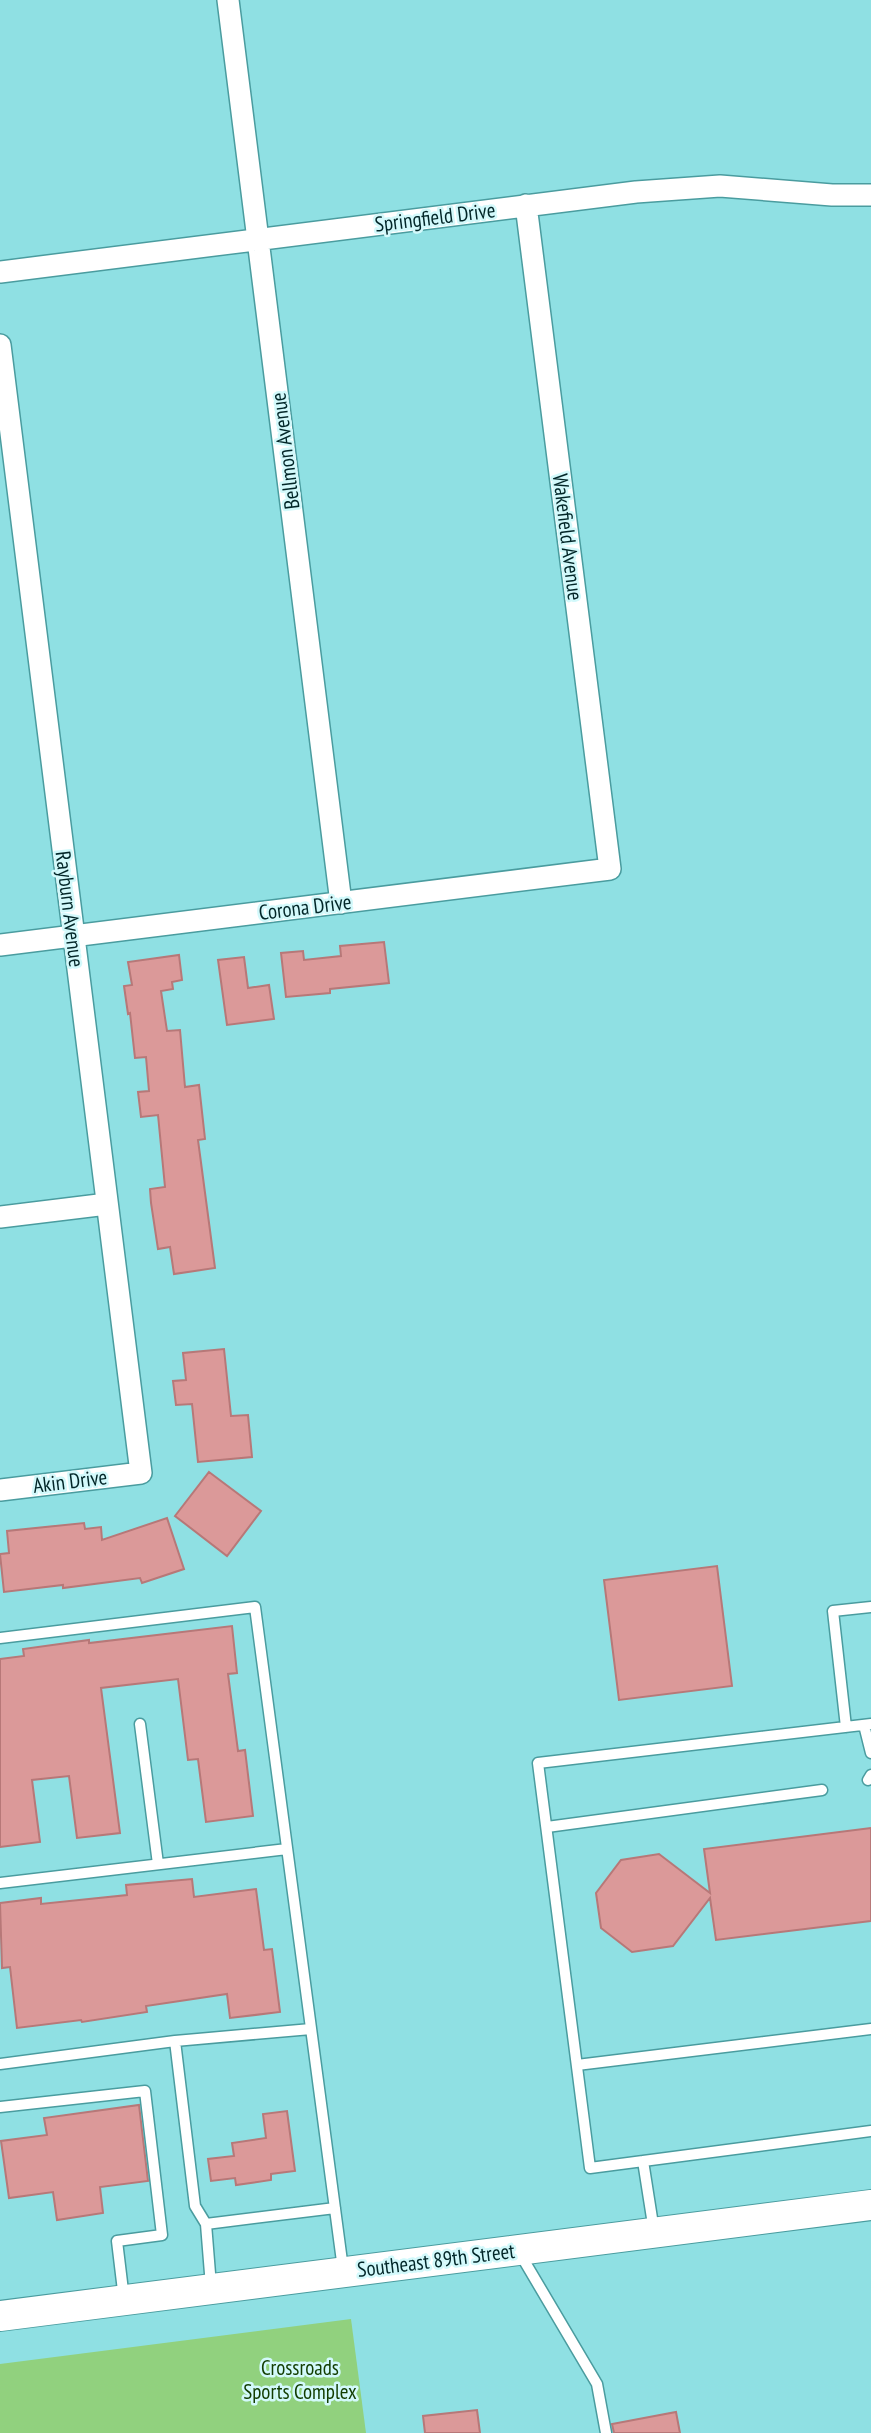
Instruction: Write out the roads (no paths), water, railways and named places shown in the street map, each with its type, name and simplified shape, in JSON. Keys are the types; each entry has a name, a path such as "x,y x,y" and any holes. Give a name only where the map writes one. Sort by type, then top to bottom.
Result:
{"main road":[{"name":"Southeast 89th Street","path":"0,2316 871,2205"}],"street":[{"name":"Bellmon Avenue","path":"228,0 341,903"},
{"name":"Springfield Drive","path":"0,272 636,192 720,186 832,195 871,195"},
{"name":"Wakefield Avenue","path":"526,205 610,869"},
{"name":"Rayburn Avenue","path":"0,345 141,1473"},
{"name":"Corona Drive","path":"0,945 610,869"},
{"path":"0,1217 107,1204"},
{"name":"Akin Drive","path":"0,1490 141,1473"}],"lane":[{"path":"0,1638 255,1607 343,2272"},
{"path":"846,1727 833,1612 871,1607"},
{"path":"140,1724 158,1864"},
{"path":"871,1753 867,1725 538,1763 590,2168 871,2131"},
{"path":"547,1826 822,1790"},
{"path":"0,1883 287,1849"},
{"path":"0,2064 175,2041 311,2029"},
{"path":"577,2065 871,2029"},
{"path":"175,2041 195,2206 206,2224 212,2289"},
{"path":"0,2107 145,2091 162,2235 117,2241 124,2300"},
{"path":"643,2161 654,2232"},
{"path":"206,2224 335,2208"},
{"path":"518,2250 597,2384 606,2433"}],"park label":[{"name":"Crossroads Sports Complex","path":"300,2379"}]}
